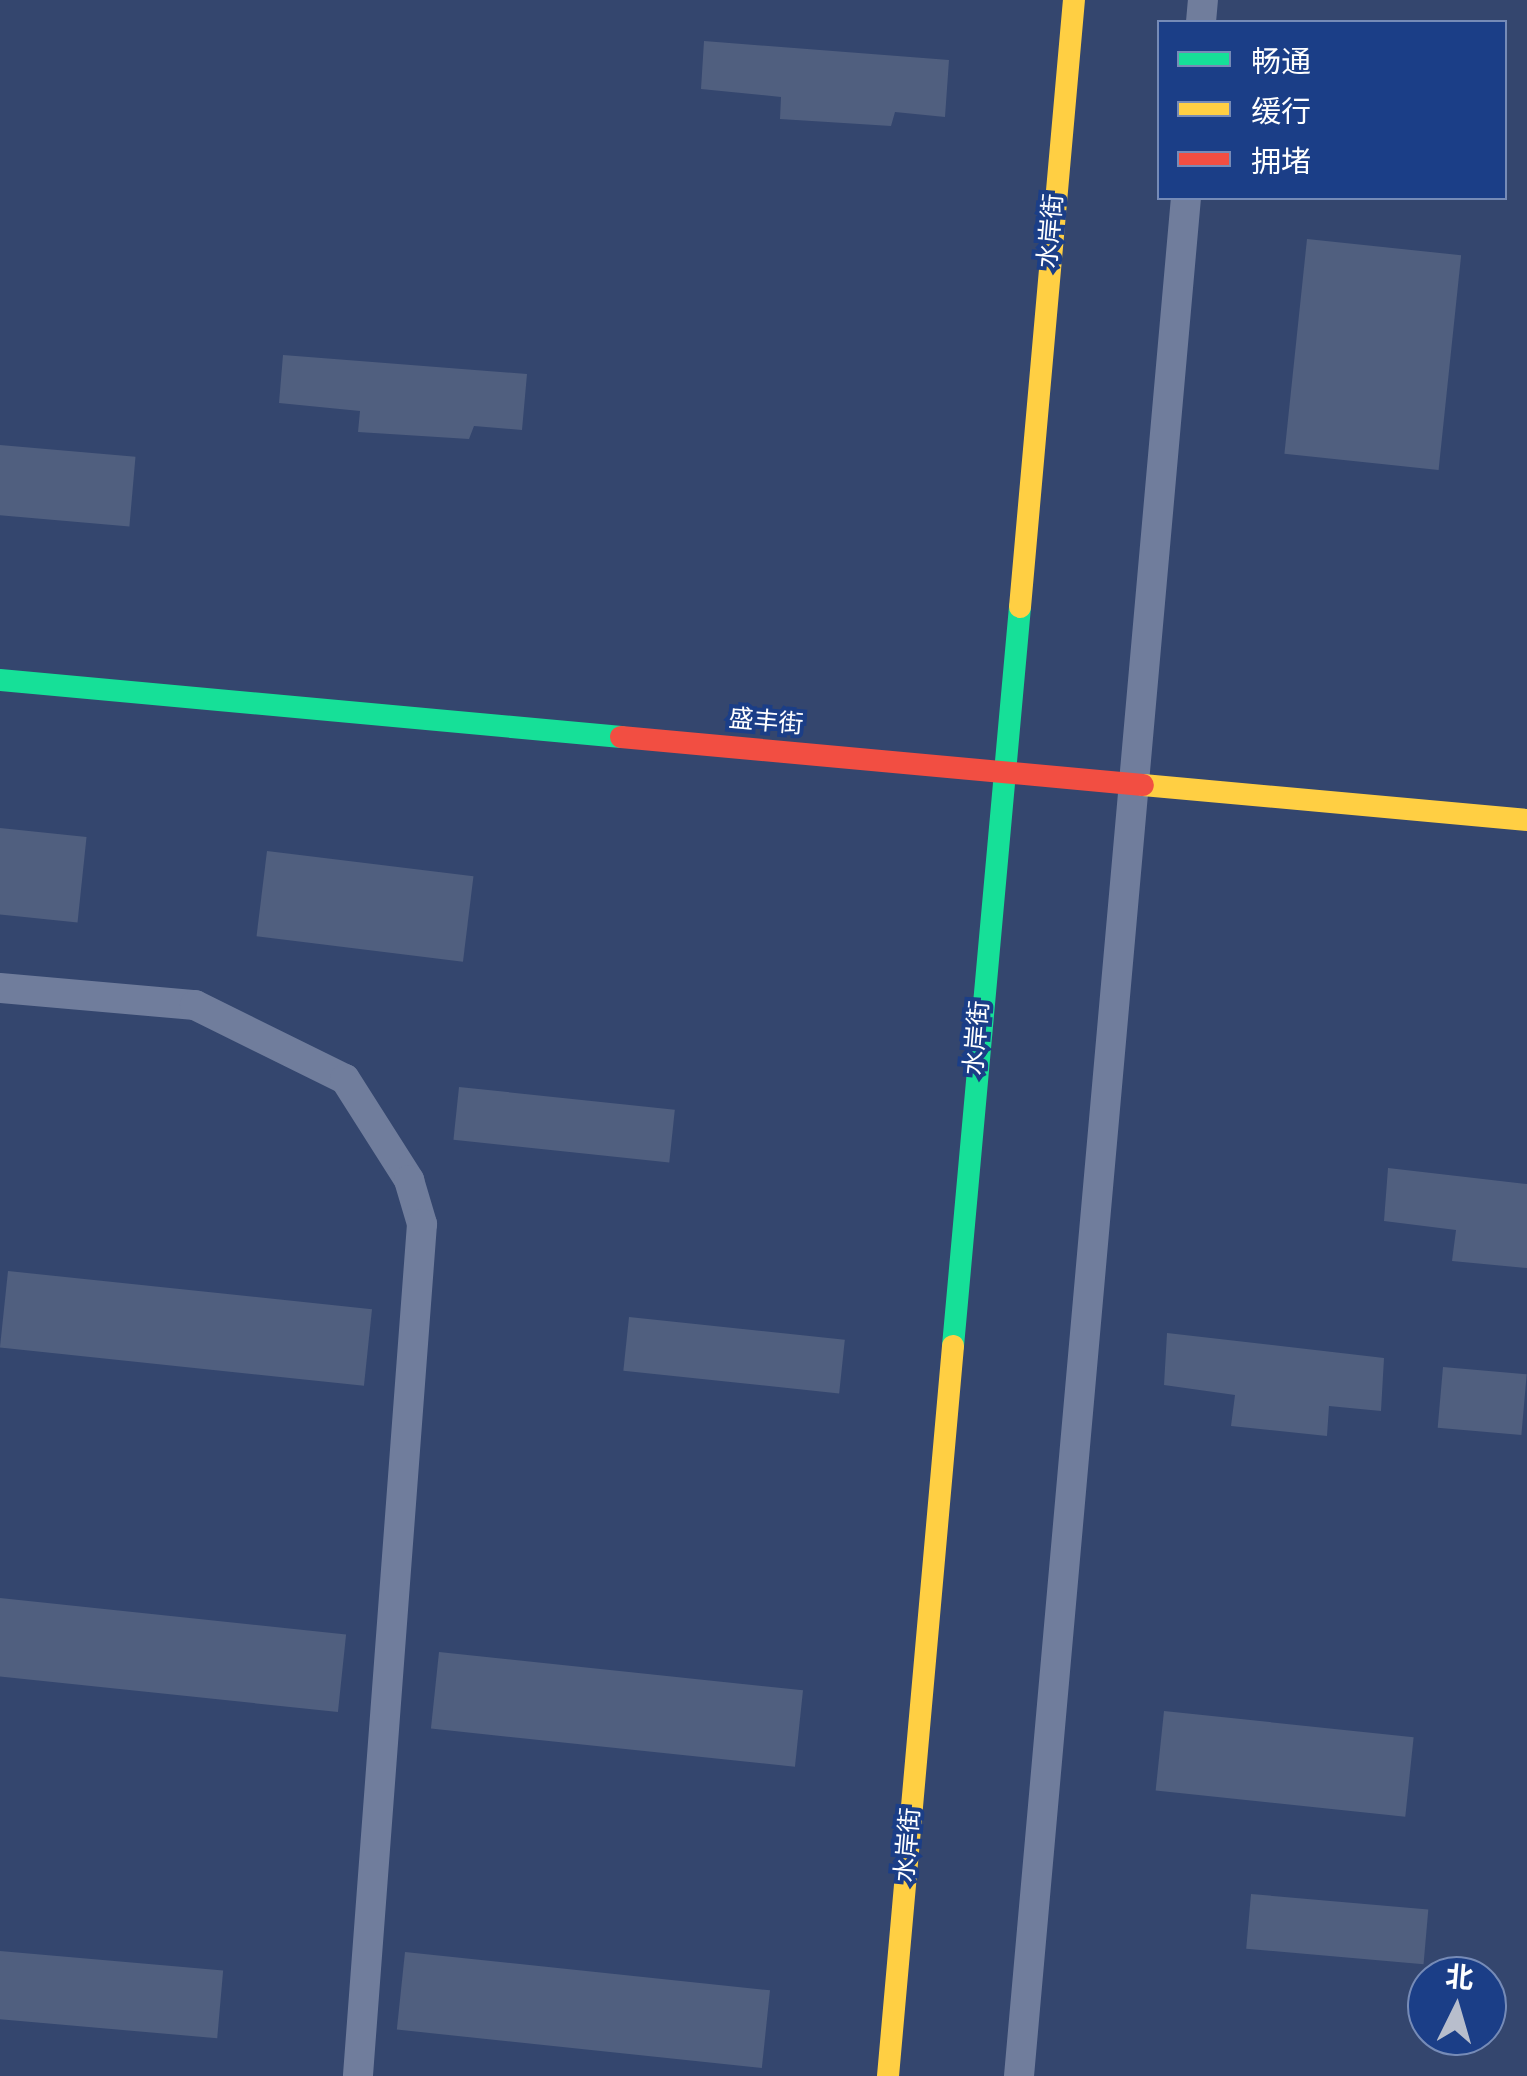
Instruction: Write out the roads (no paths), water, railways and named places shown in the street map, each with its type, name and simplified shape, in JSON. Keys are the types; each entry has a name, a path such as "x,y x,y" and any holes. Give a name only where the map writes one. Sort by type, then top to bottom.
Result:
{"street":[{"name":"水岸街","path":"888,2076 1000,771 1074,0"},
{"path":"1019,2076 1186,200"},
{"name":"盛丰街","path":"0,680 1527,820"},
{"path":"0,988 196,1005 345,1079 409,1180 422,1224 358,2076"}]}
